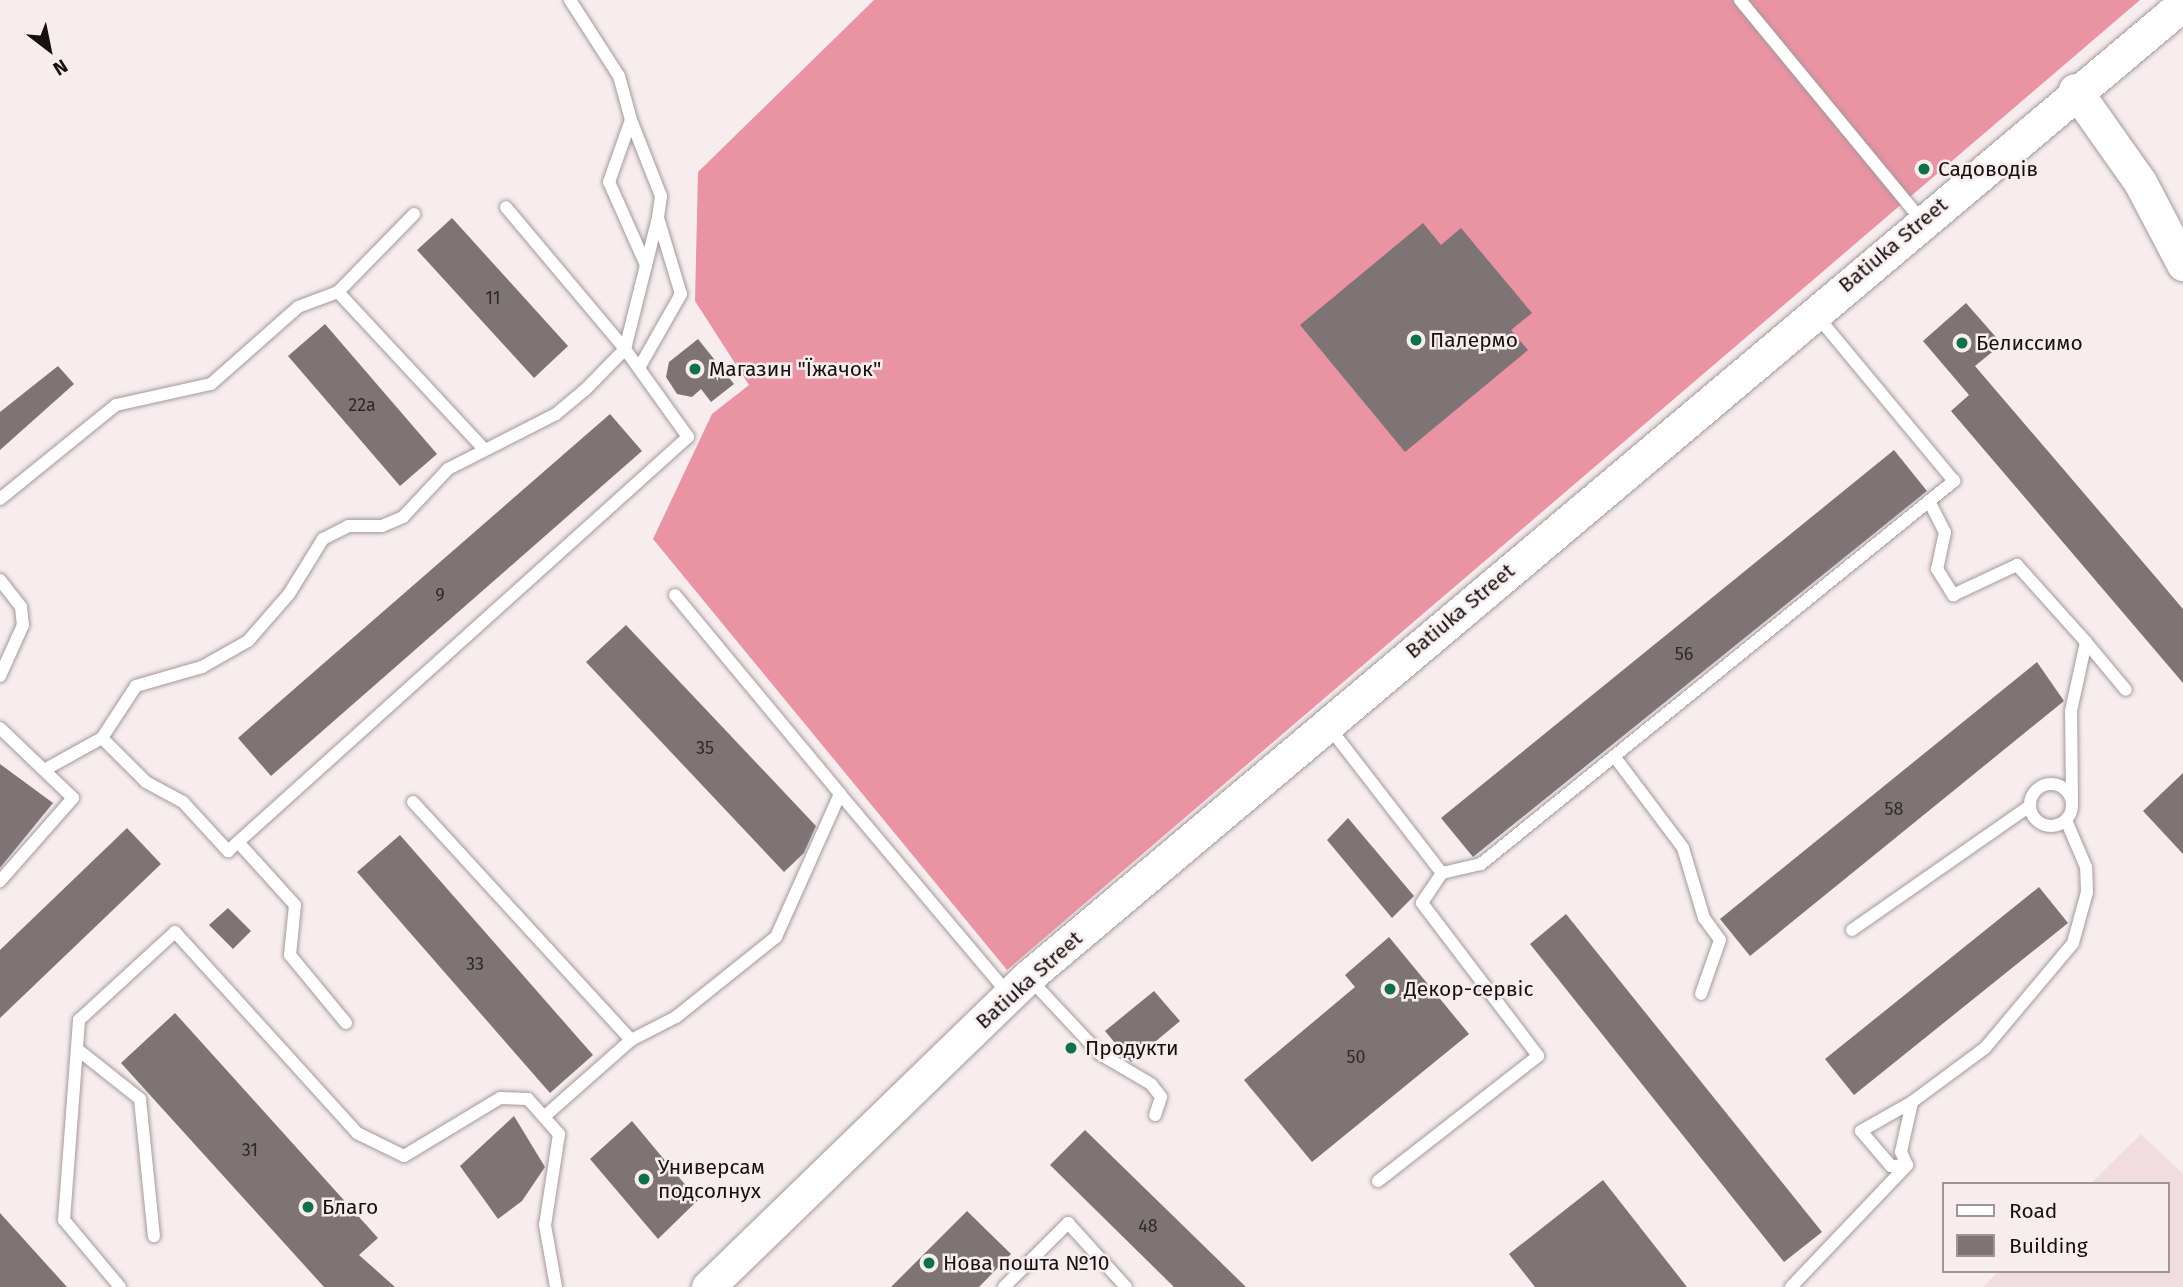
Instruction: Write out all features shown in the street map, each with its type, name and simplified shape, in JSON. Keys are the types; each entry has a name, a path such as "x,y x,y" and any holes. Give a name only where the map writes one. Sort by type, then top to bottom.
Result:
{"street":[{"name":"Batiuka Street","path":"708,1287 1018,986 2075,90 2183,4"},
{"path":"2075,90 2140,182 2183,264"}],"lane":[{"path":"570,0 619,76 631,120 653,168 658,218 681,294 639,368"},
{"path":"1740,0 1922,221"},
{"path":"631,120 609,182 646,265"},
{"path":"102,738 146,782 183,803 228,851 688,437 625,349 506,207"},
{"path":"0,499 116,405 211,384 298,307 338,292 414,214"},
{"path":"46,769 102,738 136,686 202,667 248,641 289,594 323,539 348,526 382,526 402,517 418,494 483,448 556,414 625,349 658,218"},
{"path":"338,292 483,448"},
{"path":"1378,1181 1538,1056 1422,903 1442,873 1481,864 1954,481 1814,312"},
{"path":"1929,501 1945,532 1937,569 1953,596 2017,565 2126,690"},
{"path":"0,580 21,607 23,625 0,676"},
{"path":"675,595 841,794 1018,986 1100,1054 1151,1084 1161,1097 1154,1115"},
{"path":"1907,1165 1891,1166 1861,1130 1912,1102 1985,1048 2073,943 2087,892 2086,867 2066,820 2071,800 2071,711 2086,642"},
{"path":"1326,724 1442,873"},
{"path":"0,728 46,769 73,798 0,881"},
{"path":"1614,756 1683,848 1704,919 1720,940 1701,994"},
{"path":"1852,930 2029,806 2045,785 2064,788 2071,800"},
{"path":"544,1117 631,1040 676,1017 776,937 841,794"},
{"path":"413,802 631,1040"},
{"path":"2029,806 2040,824 2066,820"},
{"path":"238,842 295,905 290,955 346,1023"},
{"path":"120,1287 64,1220 79,1020 175,932 369,1139 404,1156 500,1098 528,1099 559,1134 545,1225 556,1287"},
{"path":"77,1049 140,1099 154,1236"},
{"path":"1907,1165 1901,1152 1912,1102"},
{"path":"1791,1287 1907,1165"},
{"path":"1004,1287 1068,1223 1126,1287"}],"shaded area":[{"path":"874,0 2140,0 1007,970 653,539 712,414 749,385 695,301 698,172"},
{"path":"2141,1134 2183,1174 2183,1287 1983,1287 1997,1273 2169,1273 2169,1182 2092,1182"}],"building":[{"path":"452,218 568,346 534,378 417,250"},
{"name":"Палермо","path":"1423,223 1441,245 1461,228 1532,313 1511,330 1528,350 1405,452 1300,325"},
{"path":"1966,303 2002,344 1975,366 2183,609 2183,683 1951,411 1969,395 1923,341"},
{"path":"325,324 437,454 400,486 288,356"},
{"name":"Магазин \"Їжачок\"","path":"698,339 734,384 711,402 701,389 692,397 677,394 666,377 669,362"},
{"path":"58,366 74,384 0,450 0,412"},
{"path":"610,414 642,451 271,776 238,738"},
{"path":"1894,450 1927,491 1473,857 1441,818"},
{"path":"626,625 816,826 804,853 784,872 586,662"},
{"path":"2037,662 2064,701 1750,956 1720,919"},
{"path":"0,764 53,803 0,868"},
{"path":"2183,773 2183,854 2143,811"},
{"path":"1348,818 1414,896 1392,918 1327,840"},
{"path":"127,828 161,864 0,1018 0,950"},
{"path":"400,835 593,1055 550,1093 357,872"},
{"path":"2039,887 2068,923 1854,1095 1825,1059"},
{"path":"228,908 251,931 233,949 209,925"},
{"path":"1566,914 1822,1232 1784,1262 1530,944"},
{"path":"1389,937 1469,1034 1312,1162 1244,1080 1355,987 1345,975"},
{"path":"1154,991 1180,1021 1131,1062 1105,1031"},
{"path":"175,1013 378,1238 359,1255 395,1287 324,1287 121,1063"},
{"path":"514,1116 545,1167 522,1201 498,1219 460,1166"},
{"name":"Универсам подсолнух","path":"632,1121 698,1200 658,1239 590,1159"},
{"path":"1085,1130 1246,1287 1174,1287 1050,1165"},
{"path":"1603,1180 1687,1287 1535,1287 1509,1254"},
{"path":"967,1211 1011,1254 979,1287 891,1287"},
{"path":"0,1213 67,1287 0,1287"}],"place":[{"name":"Садоводів","path":"1924,169"},
{"name":"Палермо","path":"1416,340"},
{"name":"Белиссимо","path":"1962,343"},
{"name":"Магазин \"Їжачок\"","path":"695,369"},
{"name":"Декор-сервіс","path":"1390,989"},
{"name":"Продукти","path":"1071,1048"},
{"name":"Универсам подсолнух","path":"644,1179"},
{"name":"Благо","path":"308,1207"},
{"name":"Нова пошта №10","path":"929,1263"}]}
